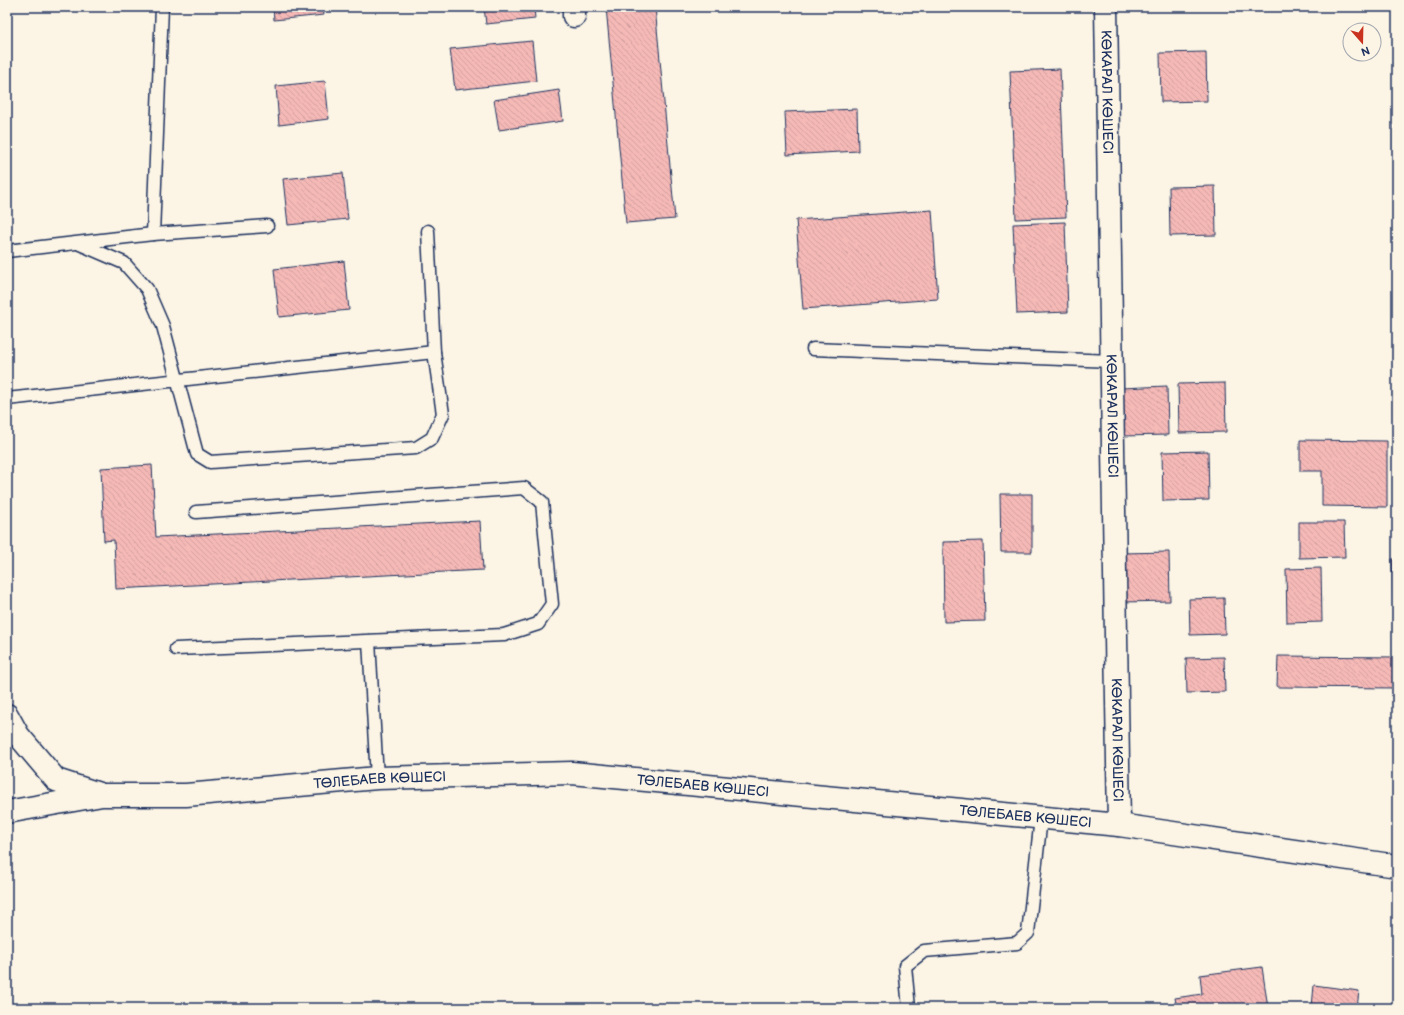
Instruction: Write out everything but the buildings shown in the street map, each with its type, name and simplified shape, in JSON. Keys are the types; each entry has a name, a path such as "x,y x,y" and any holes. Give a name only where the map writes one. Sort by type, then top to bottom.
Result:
{"street":[{"name":"КӨКАРАЛ КӨШЕСІ","path":"1106,7 1119,825"},
{"path":"7,716 18,734 56,780 102,795"},
{"name":"ТӨЛЕБАЕВ КӨШЕСІ","path":"7,812 102,795 186,795 377,778 572,773 1119,825 1397,866"}],"lane":[{"path":"153,234 162,7"},
{"path":"7,251 80,244 153,234 267,226"},
{"path":"80,244 124,263 147,289 163,326 179,381 197,454 210,462 416,448 432,438 443,414 434,352 428,231"},
{"path":"813,349 1112,361"},
{"path":"7,399 434,352"},
{"path":"176,649 504,635 538,624 552,604 542,502 524,488 196,512"},
{"path":"369,641 377,778"},
{"path":"909,1008 905,966 924,951 1017,943 1028,933 1042,818"}]}
